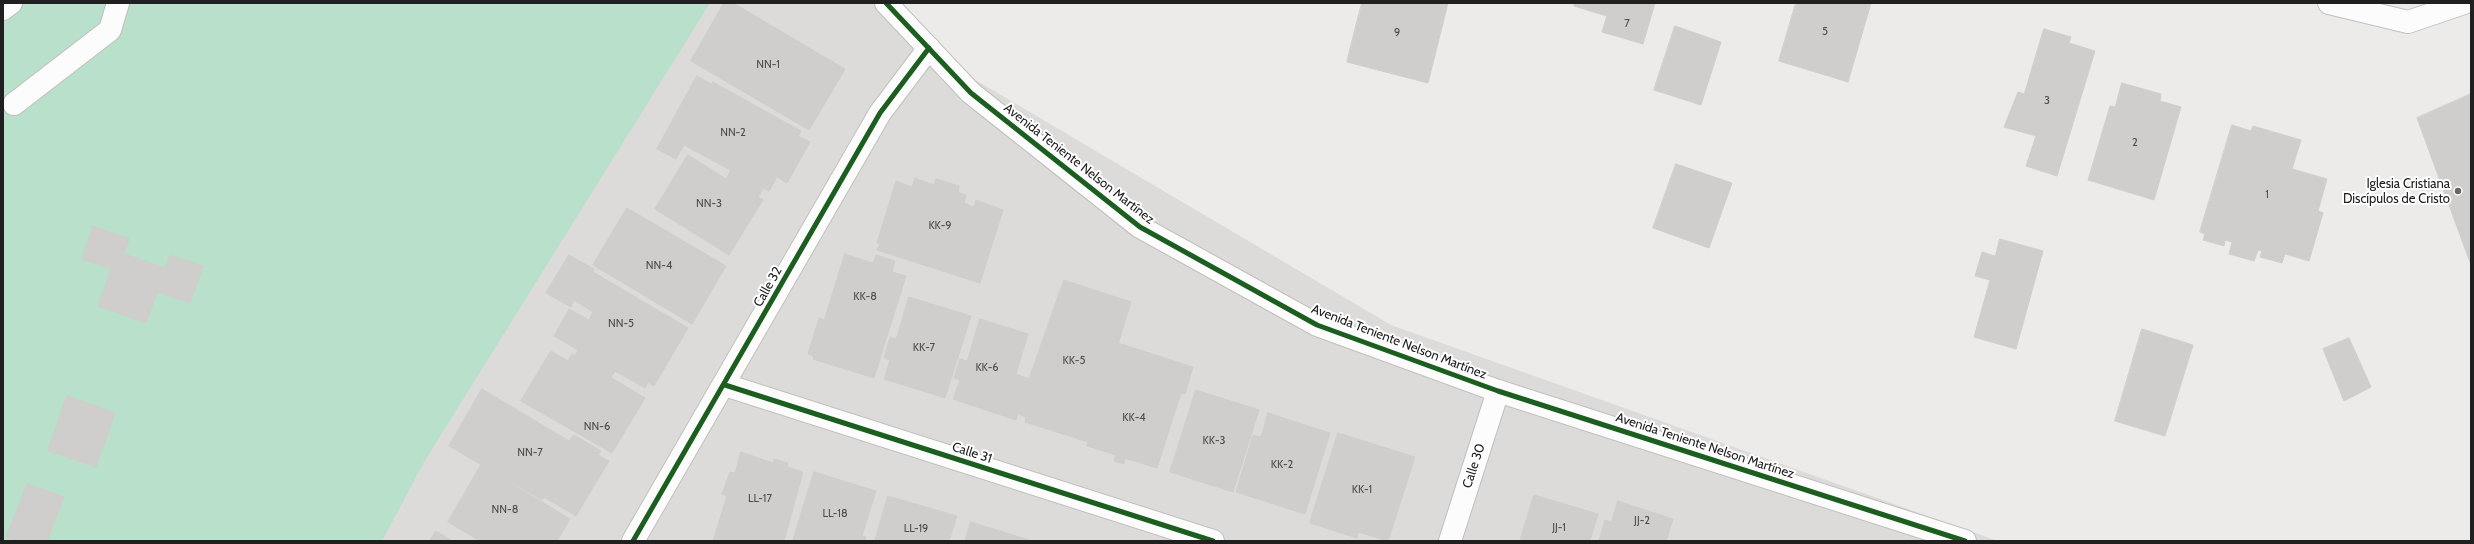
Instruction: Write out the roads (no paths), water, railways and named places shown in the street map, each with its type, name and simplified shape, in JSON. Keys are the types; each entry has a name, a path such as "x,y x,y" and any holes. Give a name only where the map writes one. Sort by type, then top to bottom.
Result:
{"street":[{"path":"3,9 11,3"},
{"path":"14,104 110,30 118,3"},
{"name":"Avenida Teniente Nelson Martínez","path":"886,3 971,93 1140,227 1317,325 1498,392 1966,541"},
{"path":"2329,3 2408,22 2464,3"},
{"name":"Calle 32","path":"633,541 880,113 929,48"},
{"name":"Calle 31","path":"724,385 1213,541"},
{"name":"Calle 30","path":"1450,541 1498,392"}],"place":[{"name":"Iglesia Cristiana Discípulos de Cristo","path":"2458,191"}]}
